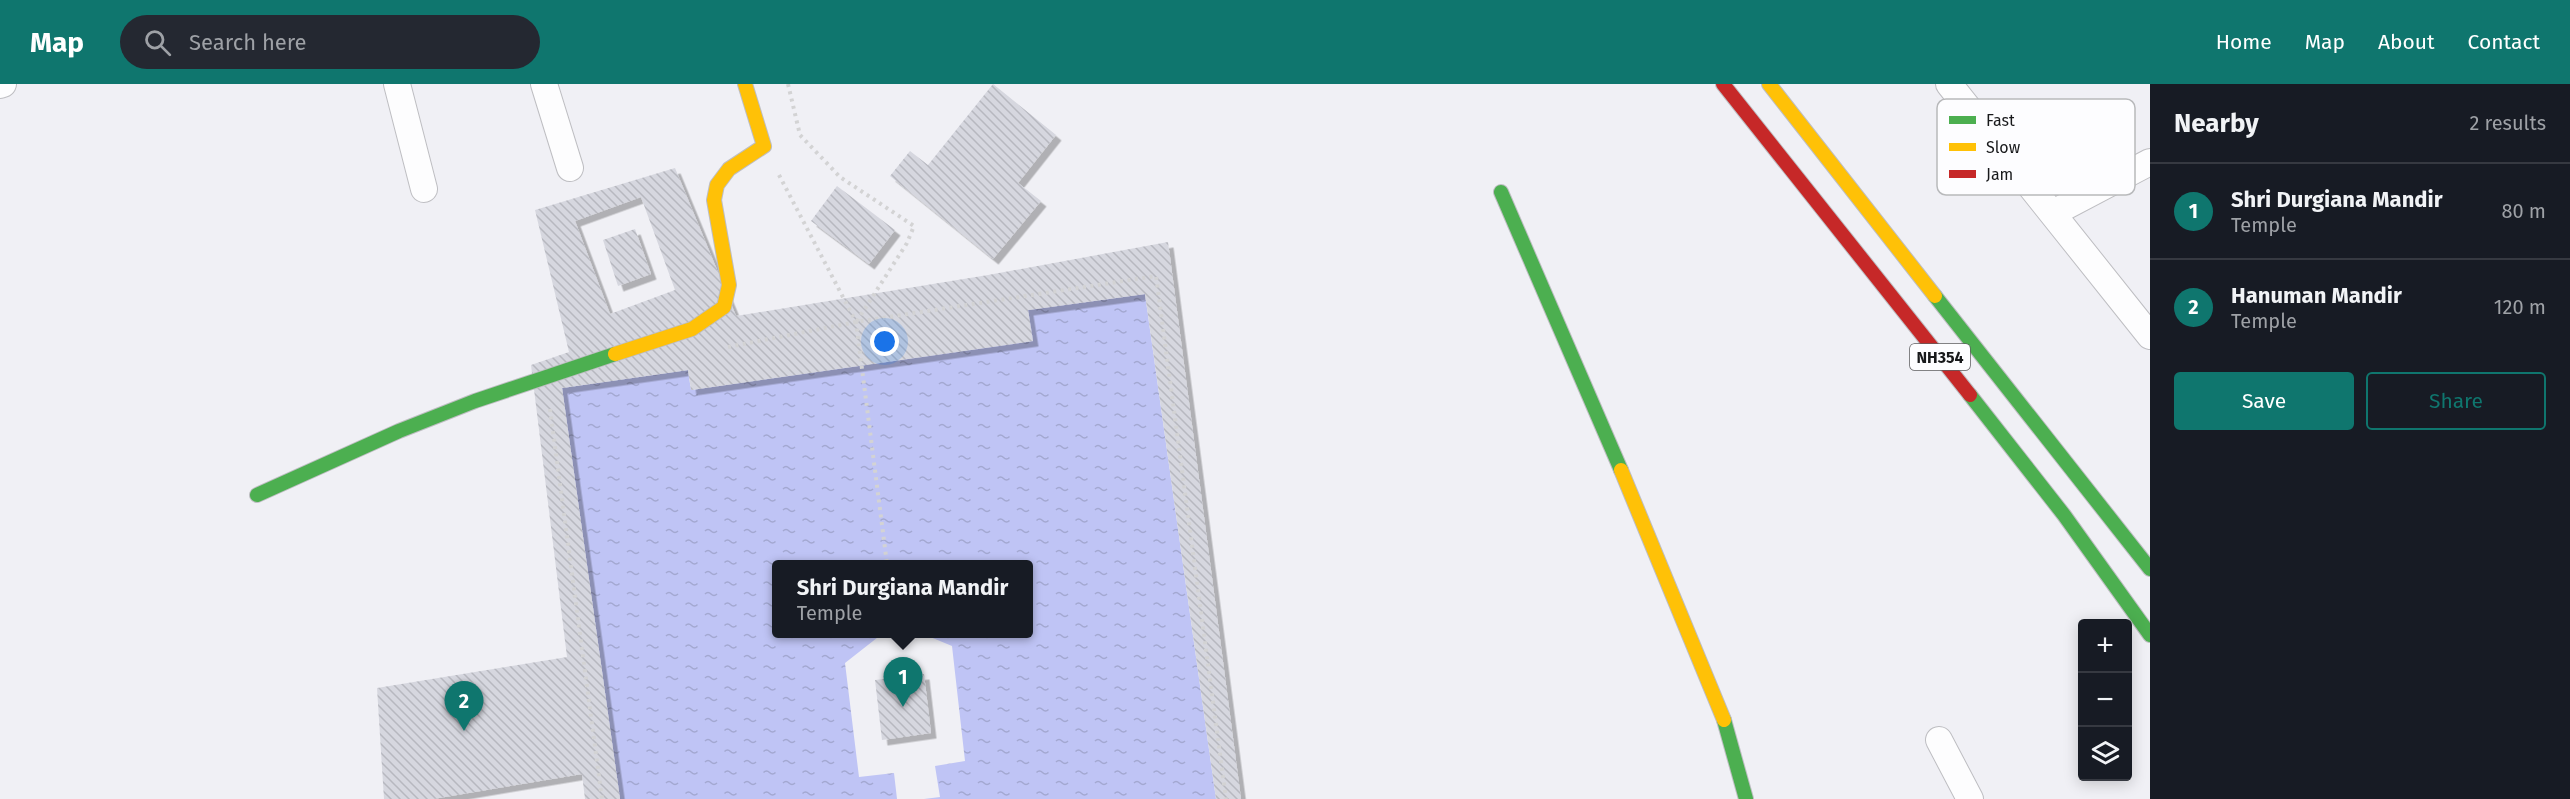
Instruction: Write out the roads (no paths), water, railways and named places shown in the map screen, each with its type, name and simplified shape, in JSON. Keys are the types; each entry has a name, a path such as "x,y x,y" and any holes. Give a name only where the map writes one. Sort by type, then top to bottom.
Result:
{"main road":[{"path":"257,495 399,431 475,401 692,329 724,307 729,285 714,200 717,185 729,169 764,146 745,84"},
{"name":"NH354","path":"1723,84 2064,515 2150,635"},
{"name":"NH354","path":"1769,84 2150,569"},
{"path":"1501,192 1729,730 1746,799"}],"street":[{"path":"397,84 424,189"},
{"path":"544,84 570,168"},
{"path":"1949,84 1961,99"},
{"path":"2135,170 2150,162"},
{"path":"2039,195 2150,336"},
{"path":"2054,213 2088,195"},
{"path":"1939,740 1970,799"}],"water":[{"path":"1145,294 1216,799 924,799 940,797 935,766 965,761 952,646 933,638 1033,638 1033,560 772,560 772,638 877,638 845,663 859,777 894,773 897,799 620,799 562,388 688,370 691,390 1032,341 1028,310"}],"place":[{"name":"Shri Durgiana Mandir","path":"903,707"},
{"name":"Hanuman Mandir","path":"464,731"}]}
